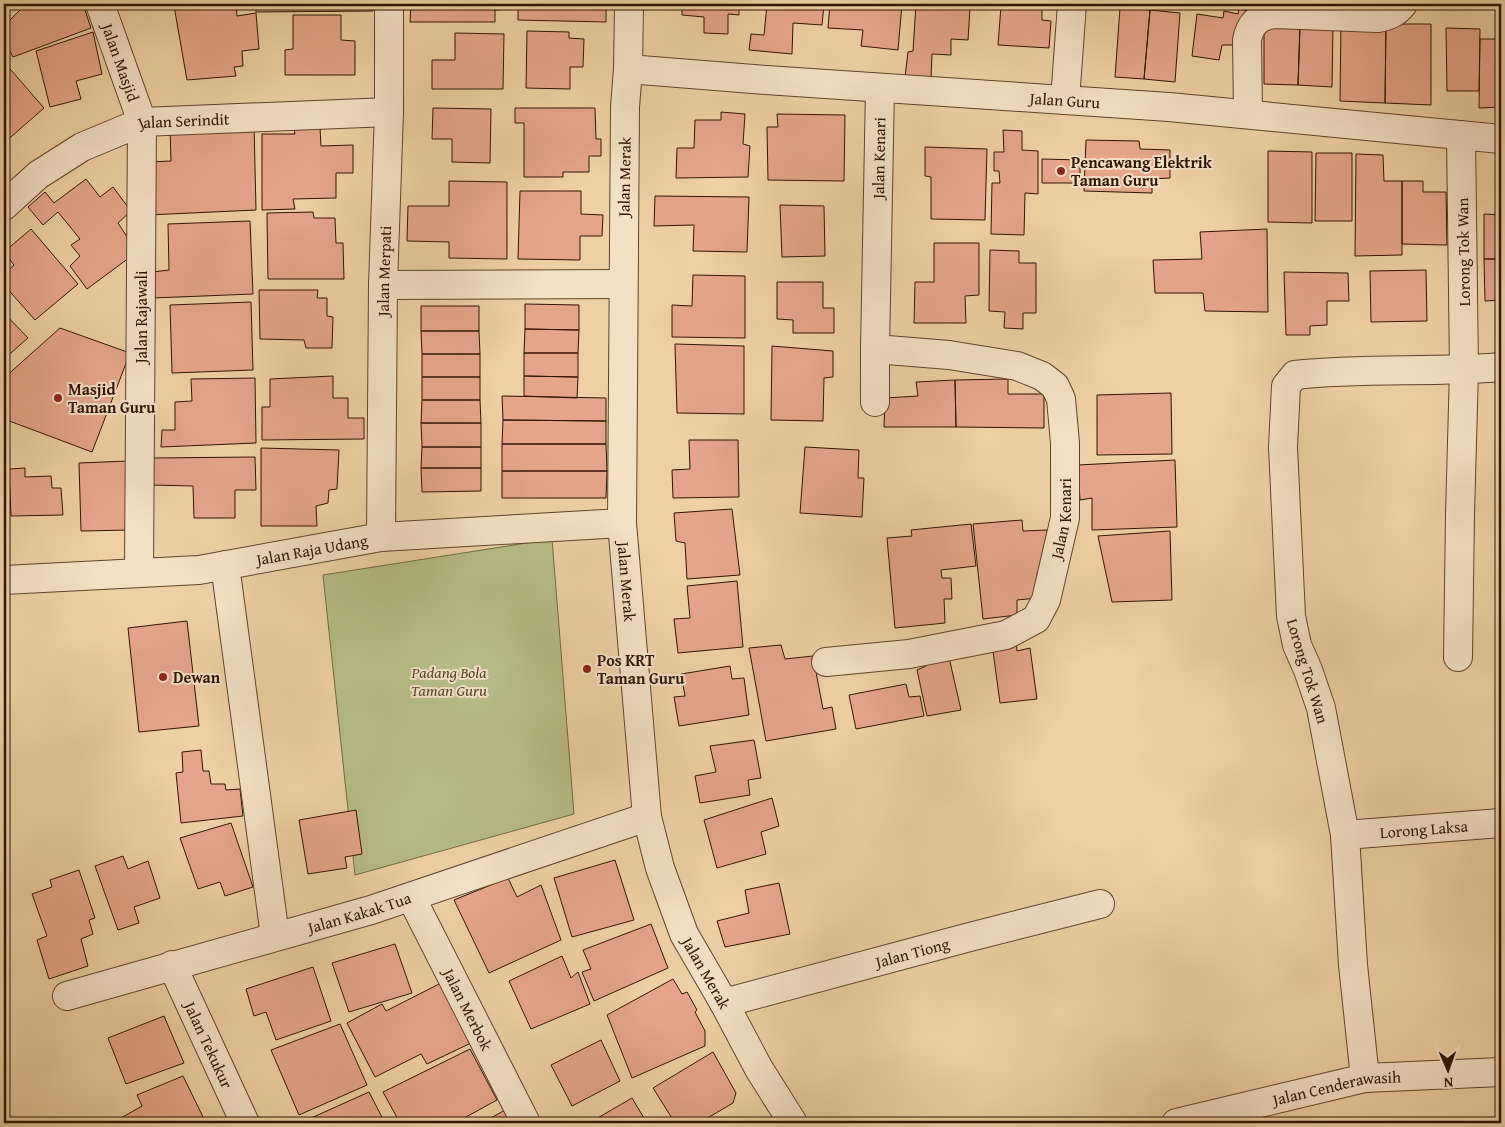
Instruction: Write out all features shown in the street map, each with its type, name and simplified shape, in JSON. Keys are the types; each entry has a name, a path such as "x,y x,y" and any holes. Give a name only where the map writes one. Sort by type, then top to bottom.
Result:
{"street":[{"name":"Jalan Masjid","path":"100,4 142,122"},
{"name":"Jalan Merpati","path":"381,537 383,285 389,4"},
{"name":"Jalan Merak","path":"629,4 628,69 625,107 622,523 647,817 660,868 684,934 759,1068 793,1123"},
{"path":"1065,100 1072,4"},
{"path":"1248,114 1247,40 1249,29 1255,21 1264,15 1275,14 1378,18 1397,12 1403,4"},
{"name":"Jalan Guru","path":"628,69 1248,114 1501,138"},
{"name":"Jalan Kenari","path":"875,402 874,349 880,88"},
{"name":"Jalan Serindit","path":"4,206 38,175 82,147 142,122 388,112"},
{"name":"Jalan Rajawali","path":"139,572 142,122"},
{"name":"Lorong Tok Wan","path":"1458,657 1464,370 1461,135"},
{"path":"383,285 623,284"},
{"name":"Jalan Kenari","path":"826,662 909,654 1006,635 1036,619 1046,600 1065,518 1065,443 1061,399 1055,386 1042,376 1017,366 949,355 874,349"},
{"path":"1464,370 1501,367"},
{"name":"Lorong Tok Wan","path":"1364,1078 1353,964 1345,835 1321,708 1297,645 1291,616 1283,447 1286,386 1295,375 1328,371 1464,370"},
{"name":"Jalan Raja Udang","path":"4,580 199,570 381,537 622,523"},
{"path":"225,565 275,936"},
{"name":"Jalan Kakak Tua","path":"67,996 411,897 647,817"},
{"name":"Lorong Laksa","path":"1345,835 1501,823"},
{"name":"Jalan Merbok","path":"411,897 526,1123"},
{"name":"Jalan Tiong","path":"724,1003 1100,904"},
{"name":"Jalan Tekukur","path":"172,966 245,1123"},
{"name":"Jalan Cenderawasih","path":"1176,1123 1364,1078 1501,1072"}],"green space":[{"name":"Padang Bola Taman Guru","path":"552,539 574,814 355,875 323,575"}],"building":[{"path":"26,4 83,4 91,28 13,57 4,40 4,26"},
{"path":"236,4 237,16 256,13 259,49 242,51 243,66 234,67 236,76 187,80 174,6"},
{"path":"256,4 373,4 373,11 256,12"},
{"path":"411,4 507,4 507,9 495,10 495,22 410,22"},
{"path":"518,4 606,4 606,22 518,20"},
{"path":"682,4 739,4 739,15 728,14 728,34 704,33 704,17 682,15"},
{"path":"767,4 824,4 822,25 793,23 792,54 749,50 751,34 764,35"},
{"path":"830,4 902,4 898,50 861,46 863,30 828,28"},
{"path":"916,4 960,4 960,7 970,8 968,40 951,39 951,55 932,54 931,78 905,77 908,52 913,51"},
{"path":"1001,6 1042,9 1042,20 1051,21 1049,48 998,45"},
{"path":"1120,8 1150,10 1144,79 1115,77"},
{"path":"1239,9 1248,11 1237,45 1222,45 1219,60 1192,56 1197,14 1223,18 1224,11 1238,14"},
{"path":"1150,10 1180,13 1175,82 1144,79"},
{"path":"293,15 341,15 341,40 355,41 355,75 285,75 285,50 293,49"},
{"path":"1341,23 1386,24 1385,103 1340,101"},
{"path":"1264,24 1300,25 1298,85 1264,84"},
{"path":"1386,24 1431,24 1431,105 1385,103"},
{"path":"1300,25 1333,26 1332,87 1298,85"},
{"path":"1446,28 1480,29 1479,91 1447,91"},
{"path":"527,31 569,32 569,38 584,39 583,67 570,67 570,89 526,88"},
{"path":"93,32 102,74 76,81 81,99 50,107 36,51"},
{"path":"455,33 504,34 503,89 432,89 432,60 455,60"},
{"path":"1480,39 1501,39 1501,107 1479,108"},
{"path":"4,62 44,108 4,143"},
{"path":"433,108 491,109 490,163 452,162 452,139 432,139"},
{"path":"515,108 595,108 596,139 601,139 601,156 589,156 589,172 563,172 563,177 524,177 524,123 515,123"},
{"path":"721,112 745,114 743,144 750,146 748,177 676,178 677,148 694,148 695,120 721,120"},
{"path":"777,114 845,115 844,181 768,180 767,127 778,127"},
{"path":"254,125 256,210 148,215 148,162 171,161 170,128"},
{"path":"320,128 321,146 353,145 353,173 336,173 336,198 293,199 295,209 262,210 262,134 295,134 294,129"},
{"path":"1003,130 1022,131 1022,150 1038,151 1038,194 1025,193 1024,235 991,234 992,183 1000,183 999,171 994,171 994,152 1004,152"},
{"path":"1086,140 1139,141 1140,149 1170,150 1170,178 1152,179 1152,193 1084,191"},
{"path":"925,147 987,149 985,220 931,219 931,177 925,176"},
{"path":"1268,151 1312,152 1312,223 1268,222"},
{"path":"1316,153 1352,153 1352,221 1315,221"},
{"path":"1356,154 1383,155 1384,181 1402,181 1402,255 1355,256"},
{"name":"Pencawang Elektrik Taman Guru","path":"1042,159 1080,160 1080,183 1042,183"},
{"path":"86,179 100,197 113,187 131,211 118,223 137,252 87,289 70,266 80,256 71,245 80,239 58,212 43,225 28,207 45,192 54,203"},
{"path":"449,181 507,182 507,259 449,258 449,242 407,241 408,206 449,206"},
{"path":"1402,181 1423,181 1423,192 1446,192 1447,245 1402,244"},
{"path":"520,191 581,191 581,214 603,215 602,236 580,236 580,260 518,259"},
{"path":"655,196 749,197 747,252 693,251 694,225 654,226"},
{"path":"780,205 824,206 825,256 782,257"},
{"path":"313,212 314,218 335,218 336,243 343,243 344,279 268,279 267,213"},
{"path":"1484,214 1501,215 1501,259 1484,259"},
{"path":"250,221 253,294 153,298 152,272 169,270 168,224"},
{"path":"31,229 78,284 35,320 4,285 4,274 14,265 4,252"},
{"path":"1267,229 1268,312 1205,311 1203,293 1155,293 1153,260 1202,259 1200,232"},
{"path":"934,243 979,243 979,295 965,296 966,323 914,323 915,282 934,282"},
{"path":"990,250 1019,251 1019,263 1036,263 1036,313 1023,313 1023,329 1004,328 1005,312 989,311"},
{"path":"1484,259 1501,259 1501,300 1485,301"},
{"path":"1426,270 1427,321 1371,322 1370,271"},
{"path":"1284,272 1348,273 1349,301 1327,301 1327,325 1310,326 1310,335 1286,335"},
{"path":"693,275 745,276 745,338 672,337 672,305 692,306"},
{"path":"777,282 823,282 823,308 834,308 834,333 793,333 793,320 777,319"},
{"path":"259,290 318,290 317,298 327,298 327,316 333,317 332,348 306,348 304,340 260,339"},
{"path":"251,302 253,370 172,373 170,305"},
{"path":"525,304 579,305 579,330 525,329"},
{"path":"421,306 479,306 479,331 421,331"},
{"path":"4,313 28,338 4,359"},
{"name":"Masjid Taman Guru","path":"60,328 130,353 92,452 4,419 4,378"},
{"path":"525,329 579,330 578,353 524,353"},
{"path":"421,331 479,331 480,354 422,354"},
{"path":"675,344 744,346 744,414 677,413"},
{"path":"772,346 833,351 833,377 824,378 823,421 771,420"},
{"path":"524,353 578,353 578,377 524,376"},
{"path":"422,354 480,354 480,377 422,377"},
{"path":"333,376 333,398 348,398 348,418 364,418 364,439 262,440 262,407 270,407 270,379"},
{"path":"524,376 578,377 577,398 524,396"},
{"path":"422,377 480,377 480,400 422,400"},
{"path":"255,378 256,443 161,447 162,430 175,430 175,402 192,401 191,379"},
{"path":"1008,379 1008,394 1044,394 1044,428 956,427 955,380"},
{"path":"955,380 956,427 884,427 885,398 918,396 916,382"},
{"path":"1171,393 1172,454 1097,455 1097,395"},
{"path":"502,396 606,398 606,421 503,420"},
{"path":"422,400 480,400 481,423 421,423"},
{"path":"503,420 606,421 606,444 502,444"},
{"path":"421,423 481,423 481,447 422,447"},
{"path":"689,440 738,440 739,497 673,498 672,470 690,469"},
{"path":"502,444 606,444 607,471 502,471"},
{"path":"422,447 481,447 481,468 421,468"},
{"path":"805,447 859,450 858,478 864,478 862,517 800,513"},
{"path":"261,448 339,450 337,489 329,490 328,503 316,506 317,526 261,526"},
{"path":"255,457 256,490 235,490 235,518 194,518 193,486 151,485 151,458"},
{"path":"1175,460 1177,527 1092,530 1092,498 1080,500 1078,465"},
{"path":"128,461 130,530 81,531 79,463"},
{"path":"25,468 25,477 51,476 52,488 61,488 63,515 11,516 9,469"},
{"path":"421,468 481,468 481,491 422,492"},
{"path":"502,471 607,471 606,498 502,498"},
{"path":"732,509 740,575 687,579 685,543 676,541 674,513"},
{"path":"1022,520 1023,531 1047,530 1048,547 1046,563 1037,573 1038,598 1017,600 1017,615 983,619 973,524"},
{"path":"971,524 976,566 941,570 942,578 951,578 952,599 944,599 945,623 895,628 887,538 912,536 911,530"},
{"path":"1170,531 1172,600 1112,602 1098,536"},
{"path":"737,581 743,647 678,653 674,619 690,618 687,586"},
{"name":"Dewan","path":"187,621 199,726 139,732 128,628"},
{"path":"1016,640 1017,651 1030,648 1037,699 1000,703 992,644"},
{"path":"781,645 785,659 813,656 823,709 832,707 836,729 766,741 749,648"},
{"path":"948,653 961,710 927,716 917,670 926,666 924,657"},
{"path":"730,666 732,679 744,678 749,715 679,726 674,697 685,696 681,674"},
{"path":"906,684 909,697 920,696 924,716 856,729 849,695"},
{"path":"754,740 761,778 748,780 750,795 700,803 695,776 716,772 710,746"},
{"path":"201,750 203,771 209,771 211,784 225,784 226,790 240,789 243,816 181,823 176,773 183,772 182,752"},
{"path":"772,798 779,826 761,832 766,854 717,868 704,820"},
{"path":"356,810 362,854 345,857 347,868 308,874 299,820"},
{"path":"231,823 253,887 225,896 220,882 198,889 180,838"},
{"path":"123,856 128,869 148,861 160,898 134,907 139,923 118,930 95,866"},
{"path":"615,860 634,920 572,937 554,878"},
{"path":"79,870 95,918 89,920 93,934 81,939 88,966 49,979 37,940 47,936 32,894 52,887 50,880"},
{"path":"508,878 517,897 541,885 561,940 489,973 454,900"},
{"path":"779,883 790,934 725,947 717,921 749,913 745,890"},
{"path":"651,924 668,968 594,1001 582,972 591,969 583,950"},
{"path":"395,944 412,993 349,1012 332,963"},
{"path":"562,956 571,978 578,972 590,1004 531,1029 509,981"},
{"path":"313,967 331,1021 276,1040 266,1012 254,1016 246,989"},
{"path":"673,979 682,994 687,992 697,1010 695,1012 705,1031 705,1046 632,1078 607,1015"},
{"path":"441,983 471,1043 427,1064 421,1054 375,1077 347,1023 382,1004 386,1011"},
{"path":"164,1016 184,1063 126,1084 108,1038"},
{"path":"340,1024 367,1085 299,1115 271,1050"},
{"path":"601,1040 620,1081 572,1106 551,1065"},
{"path":"470,1049 497,1100 455,1123 400,1123 383,1092"},
{"path":"713,1052 736,1093 733,1103 699,1123 675,1123 653,1088"},
{"path":"183,1076 206,1123 123,1123 121,1118 142,1106 137,1095"},
{"path":"369,1092 385,1123 300,1123"},
{"path":"632,1098 647,1123 589,1123"},
{"path":"505,1110 512,1123 482,1123"},
{"path":"739,1117 742,1123 728,1123"}],"place":[{"name":"Pencawang Elektrik Taman Guru","path":"1061,171"},
{"name":"Masjid Taman Guru","path":"58,398"},
{"name":"Pos KRT Taman Guru","path":"587,669"},
{"name":"Dewan","path":"163,677"}]}
